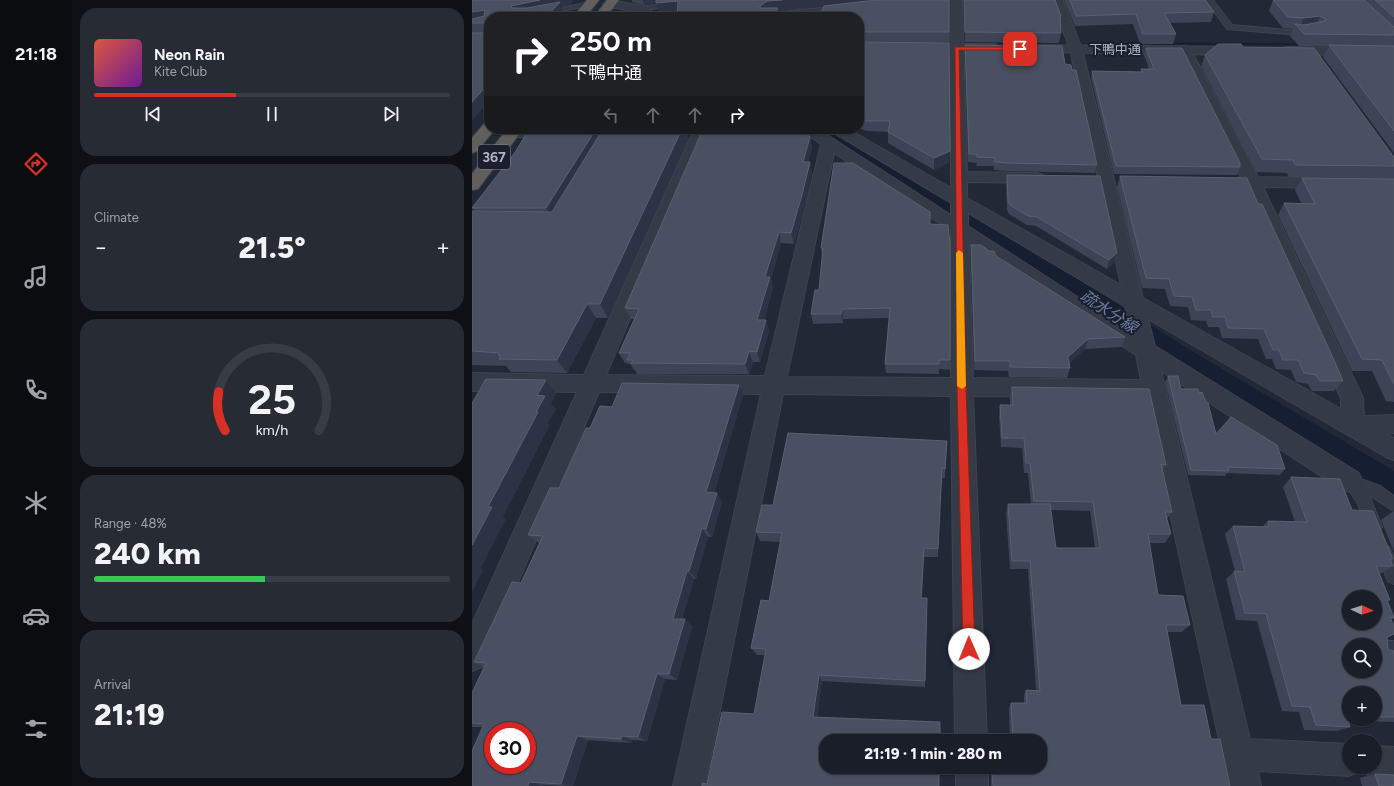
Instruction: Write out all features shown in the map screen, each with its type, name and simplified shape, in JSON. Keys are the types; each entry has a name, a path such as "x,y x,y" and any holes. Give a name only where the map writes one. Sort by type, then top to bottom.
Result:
{"highway":[{"path":"583,12 591,2"},
{"path":"604,12 611,2"},
{"name":"367","path":"472,148 484,133"},
{"name":"367","path":"472,185 511,134"}],"street":[{"path":"956,0 962,387 971,734"},
{"path":"1057,0 1076,49 1134,302 1152,389 1245,786"},
{"path":"611,2 640,9 645,12"},
{"path":"842,12 856,11"},
{"path":"864,47 1004,48"},
{"name":"下鴨中通","path":"1020,49 1255,51"},
{"path":"1185,50 1252,182 1352,398 1352,426"},
{"path":"1271,51 1394,52"},
{"path":"1310,51 1319,64"},
{"path":"472,657 591,383 703,134"},
{"path":"689,786 774,385 817,134"},
{"path":"820,134 959,229 1144,350 1350,481"},
{"path":"821,134 959,199 1134,302 1394,450"},
{"path":"958,177 1052,178"},
{"path":"1221,181 1347,184"},
{"path":"472,382 1152,389"},
{"path":"1352,426 1394,424"},
{"path":"1237,754 1342,760"},
{"path":"1382,762 1394,763"},
{"path":"972,774 972,786"}],"lane":[{"path":"1209,0 1230,26 1299,33 1315,31"},
{"path":"544,12 591,2"},
{"path":"640,9 657,5 679,4"},
{"path":"602,145 609,134"},
{"path":"1350,481 1375,492 1394,504"},
{"path":"1350,481 1362,498 1394,576"}],"water":[{"path":"1126,42 1384,44 1386,46 1127,44"}],"building":[{"path":"472,0 540,0 511,6 512,8 527,8 560,2 551,12 485,12 485,10 472,12"},
{"path":"656,0 782,0 767,1 760,6 760,8 778,8 776,12 677,12 678,1 656,3"},
{"path":"876,0 949,0 949,32 864,32 864,12 821,12 824,6"},
{"path":"964,0 1055,0 1061,16 1061,33 965,32"},
{"path":"1070,0 1205,0 1214,12 1164,13 1176,34 1143,34 1136,14 1076,16"},
{"path":"1273,0 1364,0 1394,27 1394,35 1304,34 1295,24 1304,25 1325,21 1326,19 1320,16 1304,18 1288,17"},
{"path":"1375,0 1394,0 1394,17"},
{"path":"484,16 484,23 472,23 472,19"},
{"path":"472,33 484,33 484,89 472,102"},
{"path":"864,42 949,43 950,151 934,158 888,132 890,121 865,121"},
{"path":"1218,44 1241,44 1243,47 1314,48 1394,157 1394,166 1295,165 1293,160 1262,159 1205,55"},
{"path":"965,45 1062,46 1065,64 1071,65 1072,70 1076,70 1097,165 1006,163 995,162 995,158 977,157 977,154 969,154"},
{"path":"1329,45 1394,46 1394,131"},
{"path":"1146,48 1182,48 1240,163 1240,167 1116,166 1092,71 1142,72 1141,69 1154,69"},
{"path":"526,134 593,134 546,208 472,208 516,151"},
{"path":"600,134 680,134 600,304 587,304 557,360 499,359 501,356 498,355 500,353 472,351 472,211 552,212"},
{"path":"701,134 806,134 810,137 803,162 810,162 802,195 791,233 779,232 765,277 770,277 757,320 766,320 757,352 749,351 745,364 631,363 633,360 627,360 630,353 619,353 639,309 625,308"},
{"path":"834,163 853,163 930,212 930,224 948,225 950,243 950,360 939,360 939,364 885,364 890,308 842,309 841,314 811,314 815,290 819,290 823,248 821,248"},
{"path":"1007,175 1100,176 1117,253 1109,260 1037,217 1028,216 1010,205 1008,201"},
{"path":"1120,176 1247,178 1258,204 1262,204 1343,381 1320,381 1316,375 1304,373 1298,360 1283,360 1279,350 1273,350 1264,329 1228,328 1225,317 1213,317 1211,310 1196,310 1192,297 1174,296 1169,279 1146,278"},
{"path":"1302,178 1394,179 1394,384 1382,360 1362,359 1284,203 1315,204"},
{"path":"971,245 981,245 989,251 994,251 996,256 1125,337 1088,339 1068,357 1070,368 1010,367 1010,361 975,361"},
{"path":"1168,376 1178,376 1181,389 1198,389 1199,393 1202,392 1206,403 1208,403 1216,434 1231,417 1277,445 1285,469 1228,467 1229,471 1191,470"},
{"path":"486,379 546,380 537,395 545,396 488,507 492,507 472,545 472,403"},
{"path":"622,383 739,385 706,492 717,493 706,529 702,528 689,571 687,571 673,619 685,619 669,674 657,674 638,737 622,736 621,739 577,736 561,784 529,782 528,786 472,786 472,751 484,724 472,723 472,693 486,663 474,662 512,582 521,583 543,536 528,535 550,488 559,488 586,428 590,428 600,406 612,407"},
{"path":"1012,387 1149,389 1166,465 1161,464 1172,512 1165,512 1171,534 1148,534 1158,595 1183,596 1190,625 1166,625 1181,705 1204,705 1211,739 1220,739 1230,786 993,786 992,774 1047,774 1047,734 1013,734 1011,703 1027,703 1026,690 1040,691 1030,561 1012,561 1008,504 1050,504 1056,548 1100,548 1093,502 1034,501 1030,463 1026,463 1024,438 1002,438 1000,405 1013,405"},
{"path":"788,433 947,441 945,469 942,468 938,549 924,548 921,598 927,598 925,681 819,675 813,717 940,722 940,734 819,734 819,774 939,774 939,786 702,786 702,783 707,784 722,712 754,714 766,649 751,648 761,600 769,601 782,533 756,532 762,505 773,505"},
{"path":"1291,477 1340,479 1352,510 1373,511 1393,559 1390,559 1393,566 1376,566 1390,600 1387,600 1394,618 1390,617 1394,626 1394,634 1387,637 1388,650 1394,651 1394,717 1382,717 1382,686 1342,686 1342,726 1350,727 1316,725 1310,707 1292,706 1266,614 1245,613 1234,571 1245,572 1233,526 1269,527 1268,521 1307,522"},
{"path":"1375,774 1394,775 1394,786 1379,786"}],"waterway":[{"name":"疏水分線","path":"835,134 1181,357 1394,487"}],"slow traffic":[{"path":"959,253 962,386"}],"route":[{"path":"969,649 962,387 956,48 1020,49"}]}
